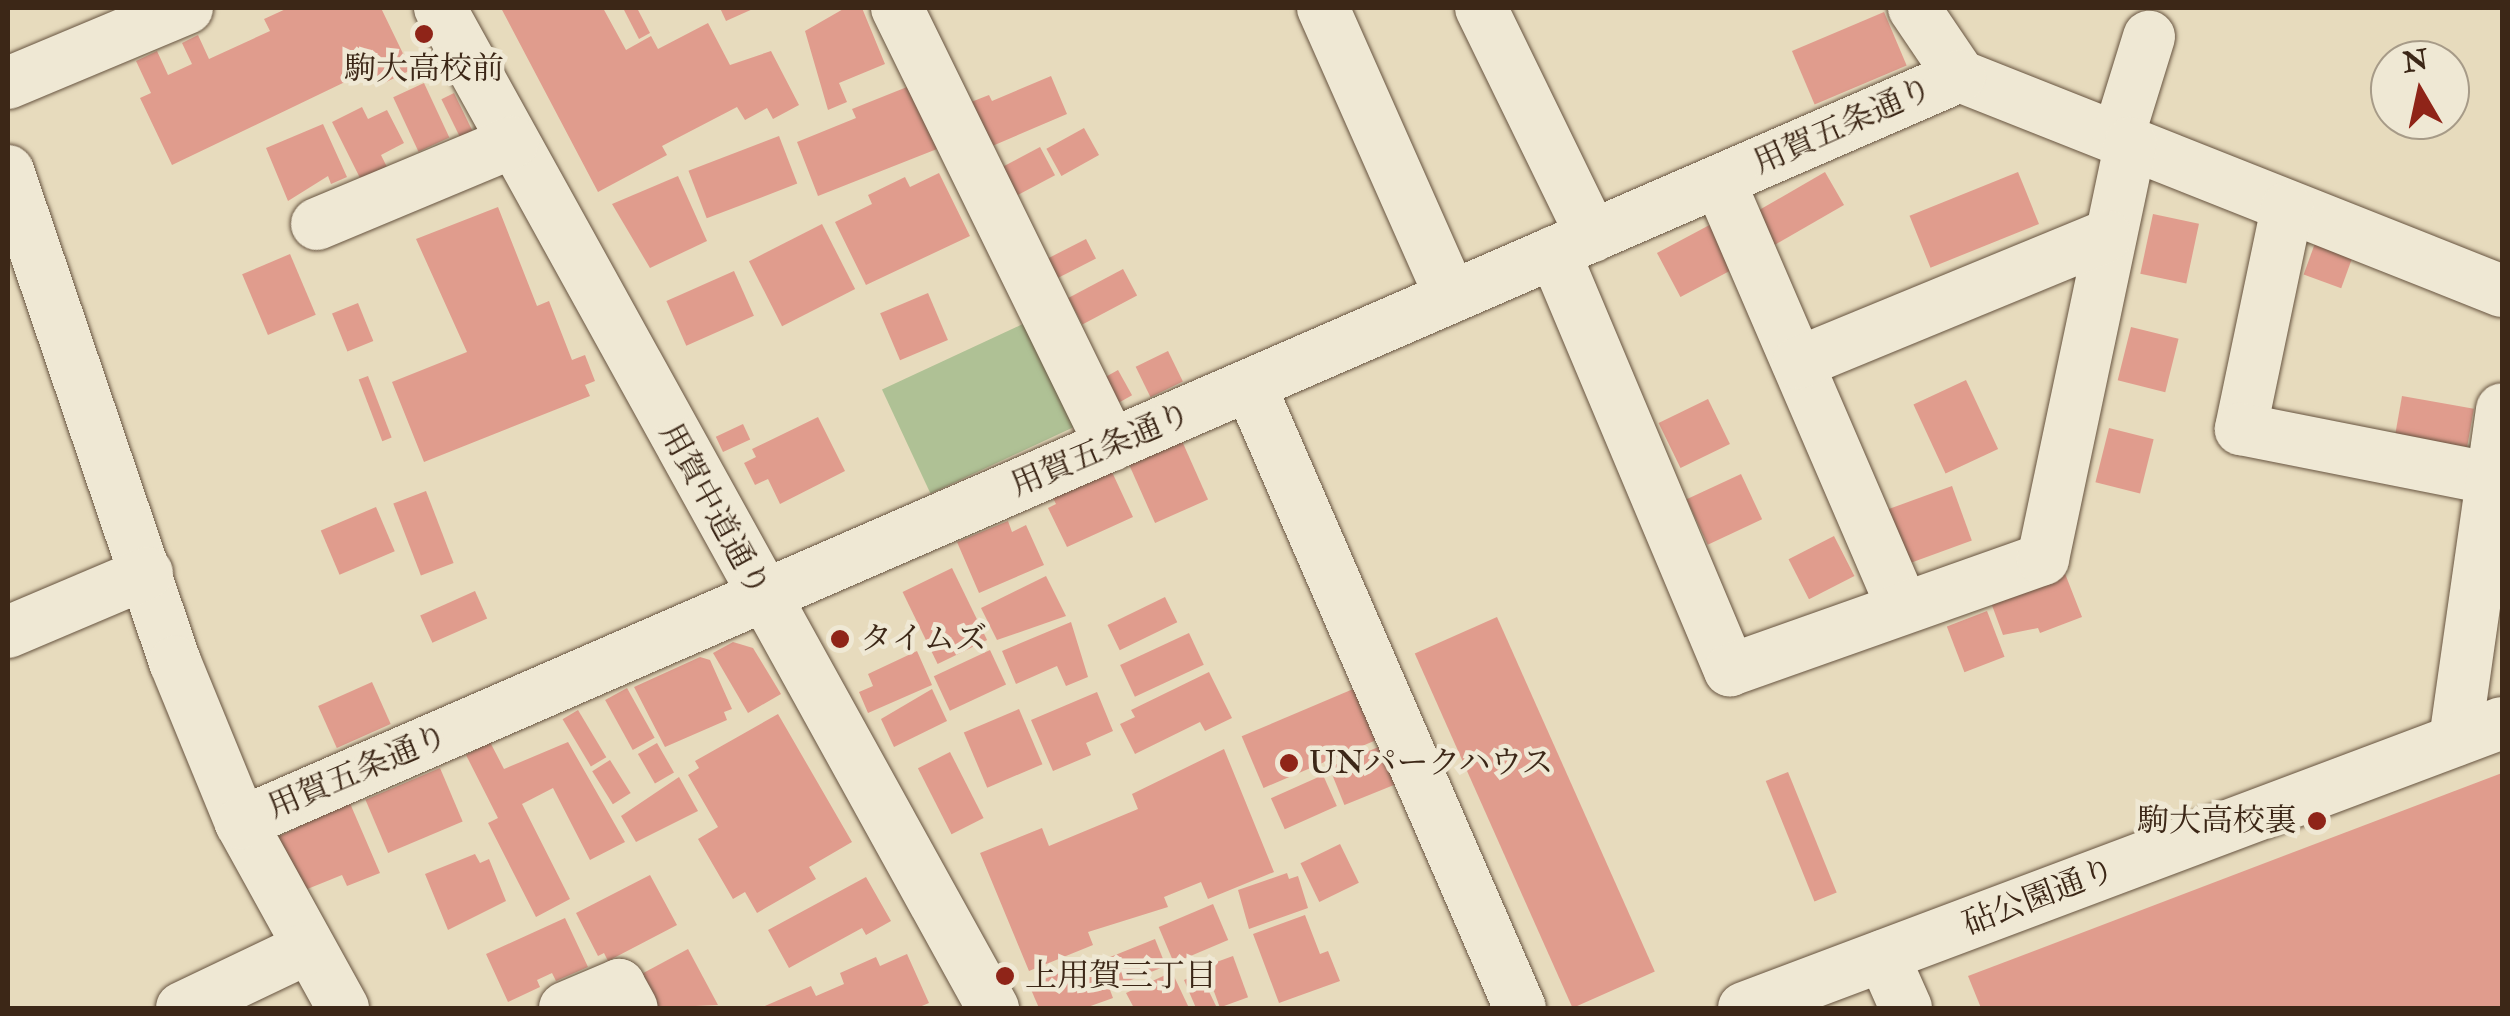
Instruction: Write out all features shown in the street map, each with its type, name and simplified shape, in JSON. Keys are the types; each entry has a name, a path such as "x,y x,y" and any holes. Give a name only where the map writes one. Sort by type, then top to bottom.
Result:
{"street":[{"path":"8,83 187,8"},
{"name":"用賀中道通り","path":"440,8 761,596 994,1008"},
{"path":"897,8 1111,444"},
{"path":"1322,8 1451,297"},
{"path":"1480,8 1573,244 1730,670 2043,559 2124,140 2149,37"},
{"path":"1914,8 1960,76 2502,291"},
{"name":"用賀五条通り","path":"241,823 1960,76"},
{"path":"317,224 514,142"},
{"path":"8,172 147,573 241,823 343,1008"},
{"path":"1719,180 1902,606"},
{"path":"2288,208 2240,429 2493,479"},
{"path":"1798,363 2106,236"},
{"path":"1250,386 1520,1008"},
{"path":"2479,731 2493,479 2502,409"},
{"path":"8,632 147,573"},
{"name":"砧公園通り","path":"1744,1008 2479,731"},
{"path":"182,1008 308,948"},
{"path":"1883,956 1906,1008"},
{"path":"565,1008 619,985 632,1008"}],"green space":[{"path":"1027,322 1076,426 931,494 882,390"}],"building":[{"path":"288,8 381,8 411,70 380,85 372,69 172,165 140,98 151,93 136,61 157,51 168,75 192,64 182,43 198,35 209,59 270,31 264,19"},
{"path":"501,8 603,8 626,50 651,36 658,49 708,23 730,65 771,51 799,105 773,119 767,108 745,120 737,107 662,146 667,155 598,192"},
{"path":"623,8 637,8 650,33 639,39"},
{"path":"720,8 755,8 726,21"},
{"path":"845,8 862,8 885,64 839,83 847,102 828,110 805,31"},
{"path":"1884,12 1907,65 1815,104 1792,51"},
{"path":"1051,76 1067,114 990,147 966,104 989,95 992,101"},
{"path":"424,83 449,137 419,152 393,97"},
{"path":"912,85 937,149 818,196 797,142 856,118 852,109"},
{"path":"454,93 473,132 460,138 441,99"},
{"path":"362,107 368,119 387,110 404,143 381,155 388,169 362,182 332,122"},
{"path":"323,124 347,177 331,184 328,176 288,201 266,148"},
{"path":"1084,128 1099,155 1061,176 1046,149"},
{"path":"779,136 797,184 707,218 688,171"},
{"path":"1040,147 1055,175 1014,197 999,169"},
{"path":"1825,172 1844,205 1770,248 1751,215"},
{"path":"2018,172 2039,224 1930,268 1910,216"},
{"path":"939,173 970,236 866,285 835,222 872,204 868,195 905,177 910,187"},
{"path":"678,176 707,241 650,268 612,204"},
{"path":"498,207 537,306 549,301 572,360 585,355 595,381 585,385 590,396 424,462 392,382 467,352 416,239"},
{"path":"2153,214 2199,224 2186,283 2140,274"},
{"path":"1717,221 1740,265 1680,297 1657,253"},
{"path":"822,224 855,289 782,326 749,261"},
{"path":"2318,235 2356,249 2341,288 2304,274"},
{"path":"1086,239 1096,259 1051,282 1041,262"},
{"path":"290,254 316,315 268,335 242,274"},
{"path":"1123,269 1137,295 1082,325 1068,298"},
{"path":"734,271 754,316 686,346 666,301"},
{"path":"928,293 948,340 900,360 880,313"},
{"path":"358,303 373,341 347,352 332,313"},
{"path":"2131,327 2179,339 2165,392 2118,380"},
{"path":"1168,351 1183,382 1151,397 1136,367"},
{"path":"1118,370 1132,395 1114,406 1100,380"},
{"path":"368,376 392,438 382,441 359,380"},
{"path":"1966,380 1998,449 1946,473 1913,405"},
{"path":"2402,396 2474,409 2467,447 2395,434"},
{"path":"1708,399 1730,444 1680,468 1659,423"},
{"path":"818,417 845,471 780,504 768,479 755,485 744,463 756,457 752,449"},
{"path":"743,424 750,439 723,452 716,437"},
{"path":"2109,428 2154,439 2140,493 2095,482"},
{"path":"1182,441 1208,499 1155,523 1129,465"},
{"path":"1112,472 1133,517 1067,547 1048,508 1056,504 1053,498"},
{"path":"1741,474 1762,519 1708,545 1687,499"},
{"path":"1952,486 1972,541 1904,565 1884,511"},
{"path":"426,491 454,563 421,575 393,504"},
{"path":"376,507 395,551 340,575 321,530"},
{"path":"1008,521 1012,532 1026,525 1044,565 979,593 957,542"},
{"path":"1834,536 1854,576 1809,599 1789,559"},
{"path":"952,568 987,640 938,664 903,592"},
{"path":"2064,571 2082,617 2040,633 2038,628 2003,635 1990,600"},
{"path":"1046,576 1066,616 997,640 981,608"},
{"path":"475,591 487,618 432,643 420,615"},
{"path":"1165,597 1177,622 1120,650 1107,625"},
{"path":"1987,611 2005,657 1964,672 1947,626"},
{"path":"1497,617 1655,971 1573,1008 1415,654"},
{"path":"1071,622 1088,677 1066,686 1057,666 1016,684 1002,651"},
{"path":"1189,633 1204,665 1135,697 1120,665"},
{"path":"733,642 753,648 781,694 748,713 713,653"},
{"path":"990,650 1006,684 950,711 934,676"},
{"path":"917,651 932,685 868,713 859,692 873,686 868,674"},
{"path":"700,657 710,660 732,709 724,712 727,720 665,747 634,687"},
{"path":"1209,672 1232,718 1205,731 1200,722 1135,754 1120,724 1135,717 1131,710"},
{"path":"372,682 391,724 337,748 318,706"},
{"name":"UNパークハウス","path":"1365,684 1387,736 1264,788 1242,736"},
{"path":"627,688 655,738 633,750 605,700"},
{"path":"932,689 947,721 894,747 881,719"},
{"path":"1097,692 1113,731 1086,743 1091,755 1053,771 1031,720"},
{"path":"1019,709 1042,764 987,788 964,732"},
{"path":"578,710 606,757 591,766 563,719"},
{"path":"778,714 852,842 809,867 816,879 757,913 745,892 733,899 698,839 718,827 688,775 699,768 695,761"},
{"path":"490,742 504,769 568,742 625,842 590,860 553,788 522,804 570,899 536,917 488,823 498,818 466,755"},
{"path":"657,743 674,772 655,783 638,754"},
{"path":"1381,746 1396,784 1344,805 1329,767"},
{"path":"1224,749 1274,872 1208,899 1201,882 1164,897 1168,907 1088,932 1093,945 1029,971 980,853 1042,828 1049,846 1138,809 1132,794"},
{"path":"950,752 984,818 952,834 918,768"},
{"path":"610,760 631,793 613,804 592,771"},
{"path":"440,768 463,821 388,853 365,800"},
{"path":"1788,772 1837,893 1814,902 1766,781"},
{"path":"2502,773 2502,1008 1981,1008 1968,976"},
{"path":"1323,775 1337,806 1285,829 1271,798"},
{"path":"679,777 698,811 636,842 621,816"},
{"path":"349,801 380,873 347,886 342,875 295,894 272,840"},
{"path":"1340,844 1359,883 1319,902 1300,863"},
{"path":"475,854 480,863 489,859 506,901 448,930 425,874"},
{"path":"1287,873 1289,879 1298,876 1308,908 1249,929 1238,890"},
{"path":"650,875 677,925 608,961 604,953 598,956 576,913"},
{"path":"866,877 891,921 866,935 862,928 789,968 768,930"},
{"path":"1213,904 1228,940 1174,963 1159,927"},
{"path":"1305,915 1320,954 1328,951 1340,981 1279,1003 1253,934"},
{"path":"565,918 588,967 556,981 552,973 537,980 540,987 508,1002 486,954"},
{"path":"1155,939 1166,966 1117,986 1106,959"},
{"path":"688,949 718,1005 650,1008 634,978"},
{"path":"907,954 929,1003 917,1008 760,1008 811,986 816,996 844,984 840,973 876,957 880,966"},
{"path":"1233,956 1248,997 1220,1008 1205,966"},
{"path":"1098,958 1113,998 1085,1008 1039,1008 1029,985"},
{"path":"1172,972 1189,1008 1134,1008 1126,993"},
{"path":"1200,973 1217,1008 1196,1008 1184,980"}],"place":[{"name":"駒大高校前","path":"424,34"},
{"name":"タイムズ","path":"840,639"},
{"name":"UNパークハウス","path":"1289,763"},
{"name":"駒大高校裏","path":"2317,821"},
{"name":"上用賀三丁目","path":"1005,976"}]}
